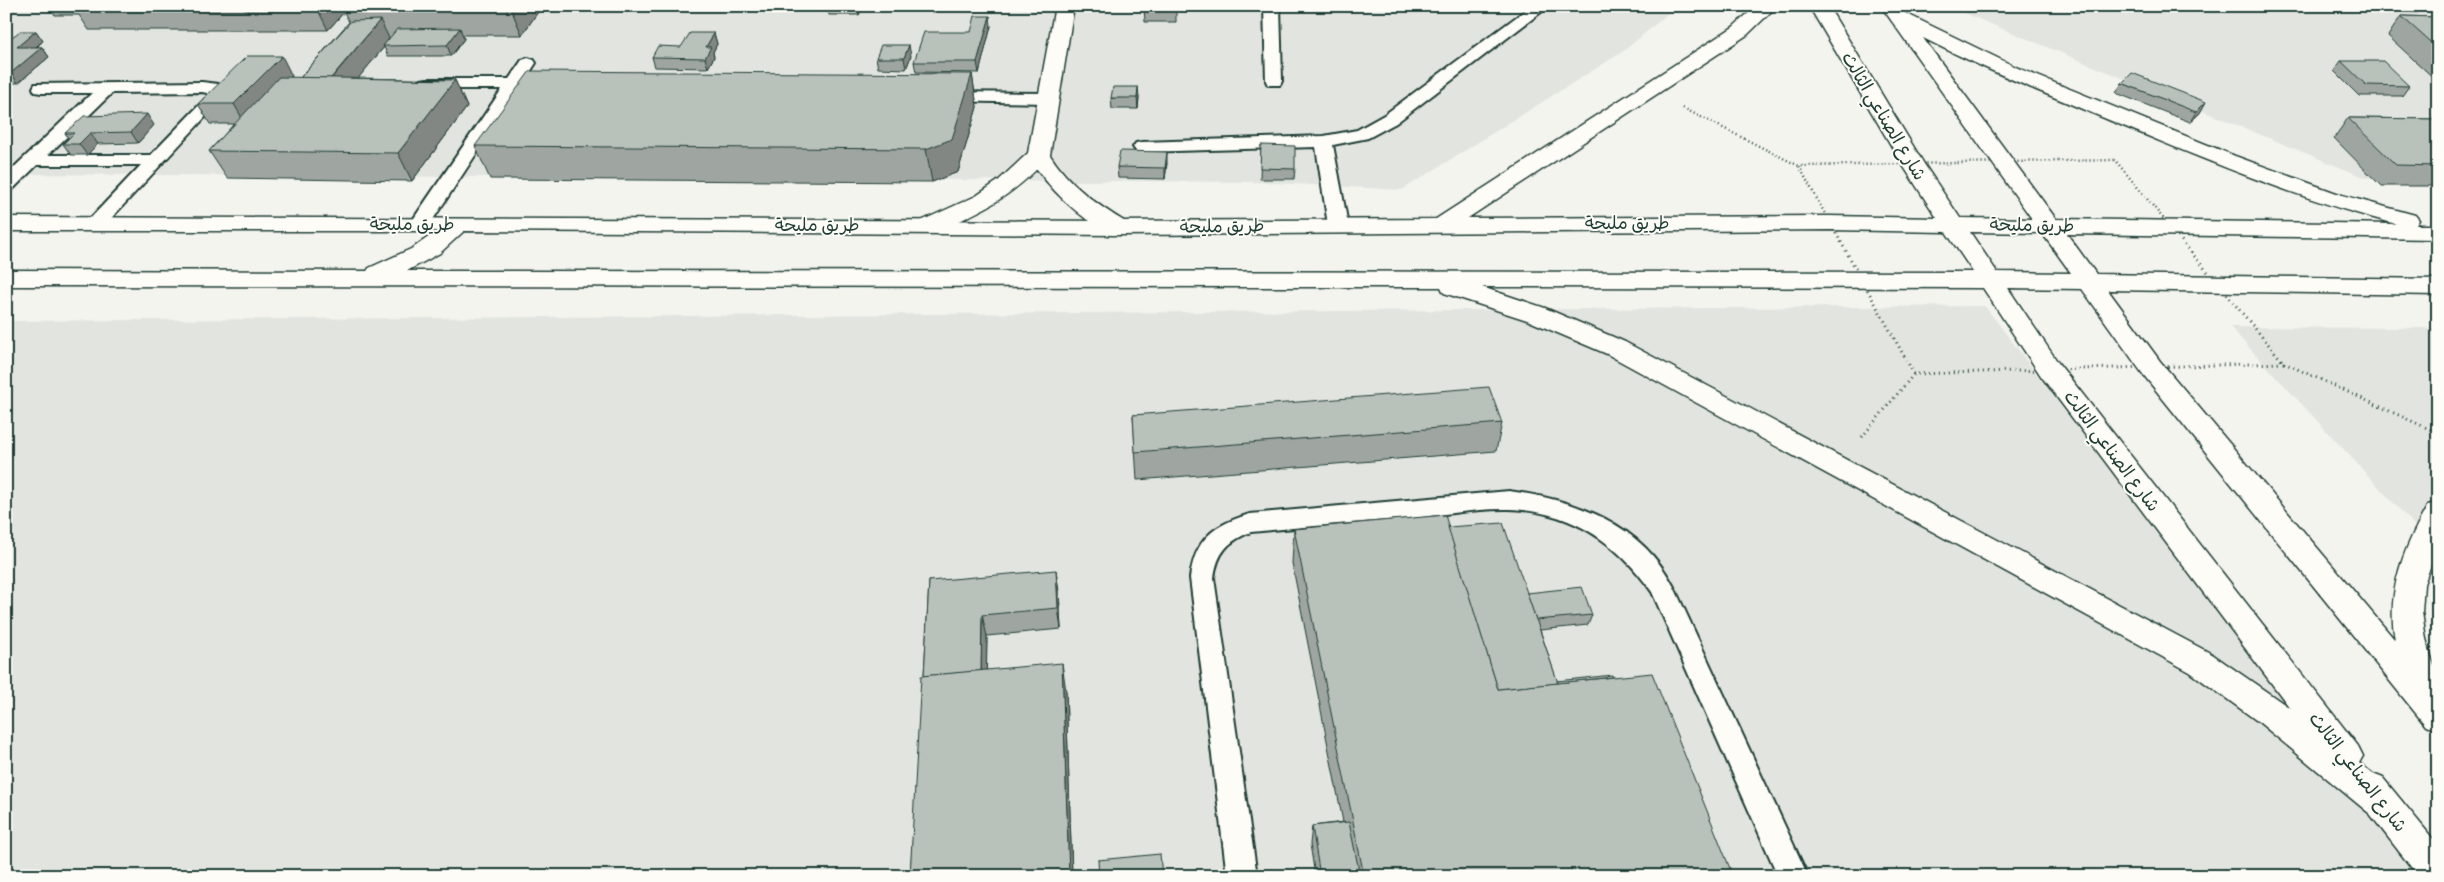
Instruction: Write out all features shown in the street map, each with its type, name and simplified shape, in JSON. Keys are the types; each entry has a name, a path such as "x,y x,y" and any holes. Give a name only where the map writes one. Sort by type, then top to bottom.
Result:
{"main road":[{"path":"929,226 984,201 1024,171 1039,155 1065,6"},
{"path":"1444,224 1740,31 1768,6"},
{"name":"شارع الصناعي الثالث","path":"1818,6 1913,164 2050,370 2382,803 2438,873"},
{"path":"1892,9 2151,367 2435,713"},
{"path":"1892,9 1963,51 2261,175 2347,205 2438,226"},
{"path":"1039,155 1050,174 1066,192 1088,210 1119,228"},
{"name":"طريق مليحة","path":"6,224 458,224 1119,228 1444,224 1953,224 2438,232"},
{"path":"352,278 379,272 428,252 458,224"},
{"path":"6,278 1398,278 1990,280 2438,286"},
{"path":"1398,278 1451,286 1507,302 1562,323 1616,348 2201,663 2251,695 2305,736 2382,803"},
{"path":"2435,713 2414,658 2407,618 2409,584 2438,513"}],"lane":[{"path":"1272,6 1274,81"},
{"path":"1142,147 1324,141 1353,136 1378,127 1540,6"},
{"path":"420,224 528,63"},
{"path":"424,84 514,84"},
{"path":"41,88 202,87 212,88 217,92 216,97 95,224"},
{"path":"6,186 107,88"},
{"path":"929,97 1048,98"},
{"path":"1324,141 1338,225"},
{"path":"33,160 156,160"},
{"path":"1242,876 1202,578 1203,563 1210,549 1220,537 1234,528 1250,523 1509,500 1540,503 1570,511 1599,524 1619,538 1647,563 1662,587 1793,876"}],"path":[{"path":"1649,91 1799,166"},
{"path":"2284,363 2438,433"},
{"path":"1837,467 1914,374"}],"shaded area":[{"path":"6,6 1677,6 1624,51 1402,190 1253,182 6,174"},
{"path":"1956,6 2438,6 2438,178 2366,178 1959,11"},
{"path":"1985,306 2419,876 6,876 6,321"},
{"path":"2230,327 2438,328 2438,551"}],"building":[{"path":"82,6 322,6 318,10 76,11"},
{"path":"345,6 513,6 511,9 343,9"},
{"path":"1144,6 1176,6 1176,11 1144,12"},
{"path":"975,16 990,16 977,62 914,62 924,32 971,32"},
{"path":"2401,16 2438,17 2438,49"},
{"path":"380,20 331,78 300,78 351,21"},
{"path":"460,28 447,45 383,46 397,29"},
{"path":"20,31 36,31 17,47 42,47 11,73 6,73 6,42"},
{"path":"690,33 714,33 706,47 711,47 705,58 652,57 658,46 681,47"},
{"path":"881,45 909,45 904,58 876,58"},
{"path":"247,56 282,56 234,104 198,104"},
{"path":"2341,61 2383,61 2409,86 2366,85"},
{"path":"530,71 972,74 952,139 926,149 475,146"},
{"path":"2132,73 2206,102 2196,112 2122,83"},
{"path":"279,77 455,80 398,153 209,151"},
{"path":"1113,87 1138,87 1137,98 1111,98"},
{"path":"147,114 131,132 90,133 79,144 63,144 74,133 65,133 84,116"},
{"path":"2348,118 2438,119 2438,166 2396,165"},
{"path":"1261,145 1295,146 1295,169 1260,168"},
{"path":"1120,151 1167,152 1165,168 1117,167"},
{"path":"1489,387 1502,423 1135,452 1133,415"},
{"path":"1445,515 1498,689 1652,673 1733,876 1364,876 1294,529"},
{"path":"1503,523 1558,683 1498,689 1448,527"},
{"path":"1056,570 1058,608 982,615 981,671 924,676 929,581"},
{"path":"1582,587 1592,615 1536,620 1527,593"},
{"path":"1062,663 1069,876 910,876 921,676"},
{"path":"1612,675 1613,677 1558,683 1557,681"},
{"path":"1349,822 1360,876 1320,876 1312,826"},
{"path":"1160,854 1162,876 1099,876 1098,860"}]}
